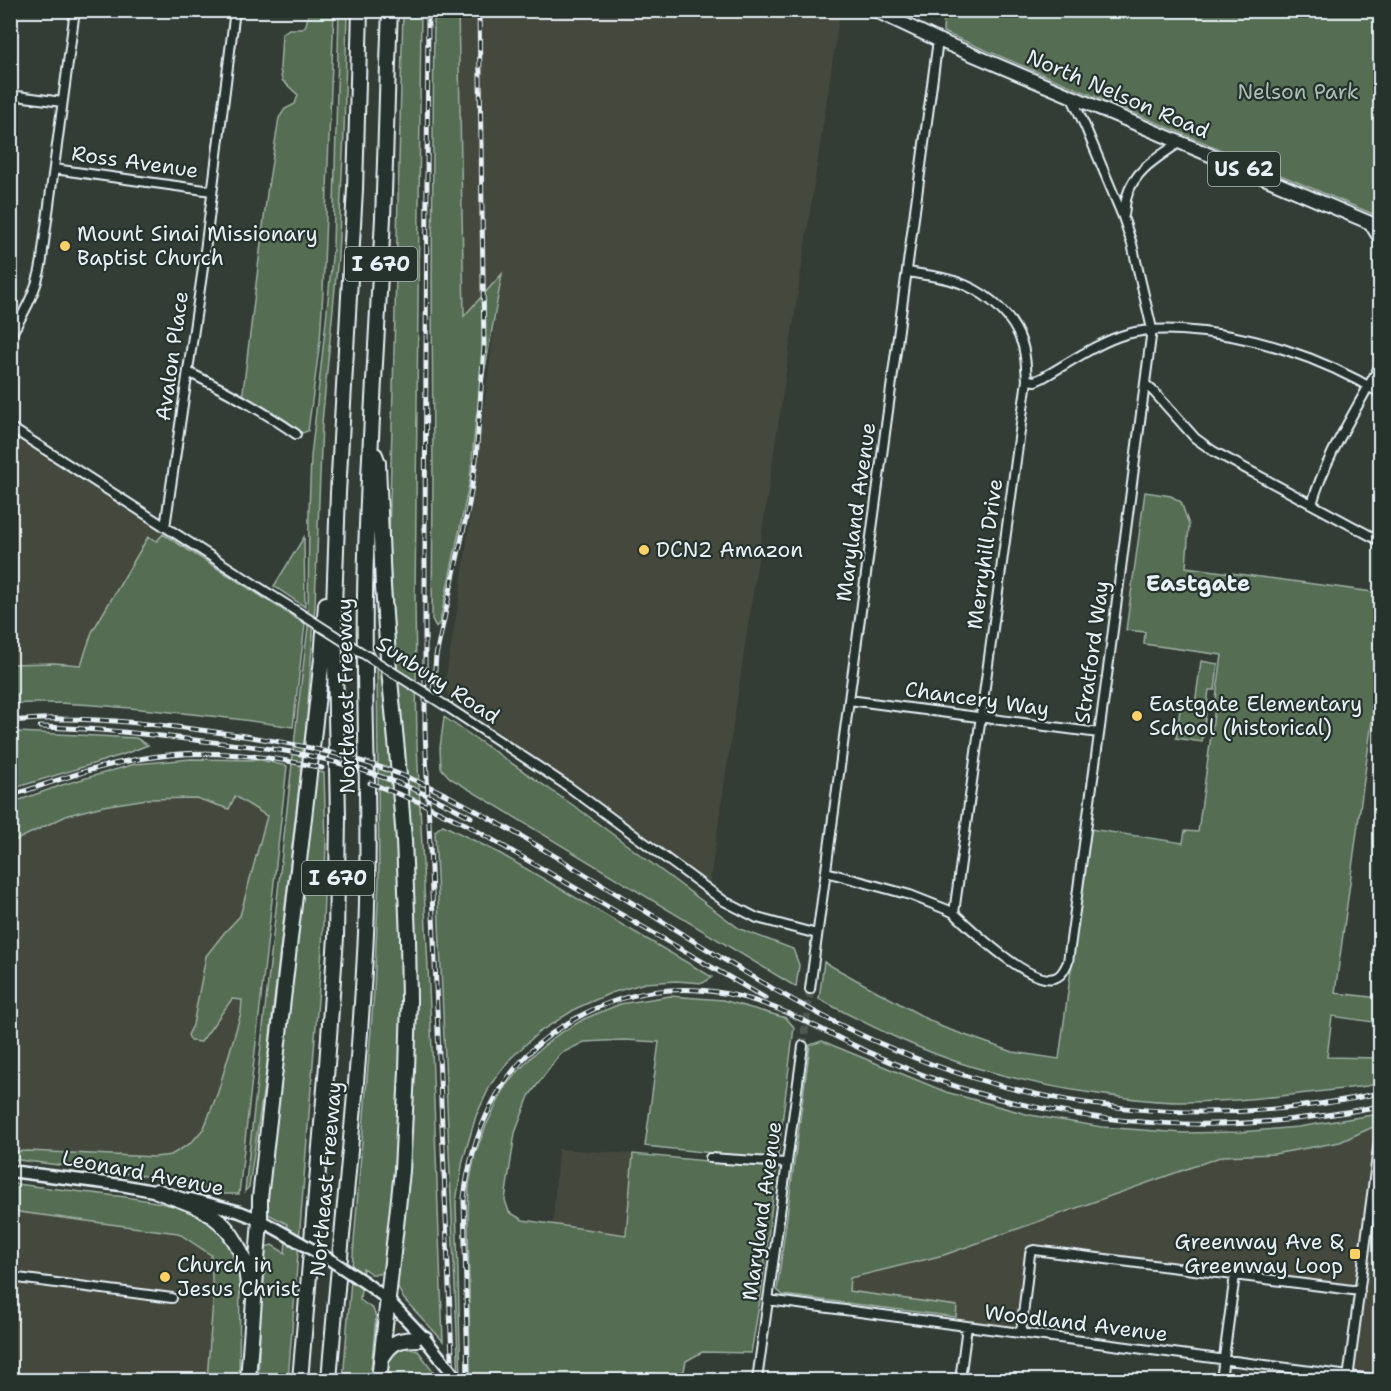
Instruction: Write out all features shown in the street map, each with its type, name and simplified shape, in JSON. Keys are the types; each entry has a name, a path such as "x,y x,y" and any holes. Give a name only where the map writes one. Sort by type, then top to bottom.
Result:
{"highway":[{"name":"Northeast Freeway","path":"300,1380 336,937 338,818 334,607 355,189 360,10"},
{"name":"Northeast Freeway","path":"329,1380 358,1057 366,935 368,794 365,612 370,442 383,216 390,10"},
{"path":"248,1380 262,1178 322,659 333,483 345,375"},
{"path":"370,442 378,463 388,670 404,840 408,945 407,1071 402,1171 379,1380"},
{"path":"157,1191 211,1214 229,1232 242,1252 247,1272 249,1361"},
{"path":"380,1362 390,1346 397,1342 426,1339"}],"main road":[{"name":"North Nelson Road","path":"874,10 938,40 1380,227"},
{"name":"Leonard Avenue","path":"10,1171 157,1191 240,1212 260,1220 332,1261 387,1299 426,1339 458,1380"}],"street":[{"path":"10,336 28,305 42,265 75,10"},
{"name":"Avalon Place","path":"165,527 188,372 235,10"},
{"name":"Maryland Avenue","path":"810,989 938,40"},
{"path":"10,95 62,102"},
{"path":"1071,96 1123,217 1132,244 1152,329"},
{"path":"1123,217 1127,196 1136,177 1151,161 1180,142"},
{"name":"Ross Avenue","path":"54,170 212,191"},
{"path":"1367,221 1380,242"},
{"name":"Merryhill Drive","path":"907,272 966,285 998,306 1005,313 1023,344 1027,380 954,913"},
{"path":"1027,380 1035,381 1042,378 1105,342 1126,334 1152,329 1197,331 1244,338 1306,357 1341,372 1380,393"},
{"name":"Stratford Way","path":"954,913 1001,955 1038,976 1048,978 1057,976 1065,970 1068,962 1099,734 1152,329"},
{"path":"1312,504 1326,466 1380,365"},
{"path":"188,372 219,387 296,434"},
{"path":"1145,384 1194,438 1213,451 1380,541"},
{"name":"Sunbury Road","path":"10,427 449,708 568,788 724,901 757,918 817,934"},
{"name":"Chancery Way","path":"849,700 1099,734"},
{"path":"826,872 910,895 954,913"},
{"name":"Maryland Avenue","path":"757,1380 802,1046"},
{"path":"1348,1378 1380,1133"},
{"path":"710,1158 786,1163"},
{"path":"1021,1334 1031,1251 1034,1250 1360,1291"},
{"path":"1221,1380 1235,1275"},
{"path":"10,1277 172,1298"},
{"name":"Woodland Avenue","path":"768,1300 1348,1378 1380,1380"},
{"path":"960,1380 967,1326"}],"shaded area":[{"path":"458,11 840,11 709,886 448,696 445,682 461,588 501,275 464,316"},
{"path":"10,426 168,528 157,541 148,537 92,632 81,665 11,664"},
{"path":"235,796 267,816 240,916 224,933 188,1035 206,1036 232,999 242,1000 241,1013 218,1092 204,1128 191,1143 171,1155 155,1157 11,1152 11,843 68,815 103,806 147,799 196,798 229,809"},
{"path":"1373,1127 1380,1128 1380,1375 1348,1370 1358,1294 1033,1248 1020,1334 961,1327 956,1317 957,1306 849,1291 850,1278 944,1255 1223,1156 1274,1154 1340,1142"},
{"path":"558,1149 633,1154 626,1235 553,1224"},
{"path":"11,1211 178,1233 211,1255 213,1301 207,1380 11,1380"}],"green space":[{"path":"458,10 464,316 502,274 476,419 470,480 440,622 436,627 432,619 434,11"},
{"path":"309,11 334,11 320,341 308,431 299,434 245,400 243,392 267,193 279,118 285,109 295,104 298,95 282,80 280,69 282,34 289,29 302,29 306,25"},
{"path":"339,11 347,11 344,134 338,256 322,423 315,604 307,718 265,1079 249,1187 245,1191 308,627 311,457 333,247"},
{"path":"403,11 421,11 415,601 417,745 443,1341 404,1299 398,1288 397,1273 411,1143 416,978 409,833 396,683 389,539"},
{"name":"Nelson Park","path":"944,11 1380,11 1380,217 943,32"},
{"path":"1145,492 1171,496 1181,502 1189,525 1186,567 1380,593 1380,662 1335,993 1380,998 1380,1023 1332,1016 1327,1057 1379,1058 1377,1075 1380,1075 1380,1083 1274,1097 1204,1102 1160,1101 1098,1094 1019,1079 953,1061 894,1037 819,999 824,962 942,1027 1013,1052 1059,1059 1090,829 1183,843 1185,831 1198,832 1222,655 1144,644 1145,632 1126,630"},
{"path":"163,534 305,624 293,727 105,706 11,704 11,664 81,665 92,632 148,537 157,541"},
{"path":"304,537 305,607 274,586"},
{"path":"1201,661 1218,664 1215,690 1209,690 1202,742 1176,738 1181,702 1195,704"},
{"path":"377,665 383,665 399,858 403,974 398,1119 386,1264 380,1274 371,1274 363,1268 360,1300 373,1309 376,1317 370,1380 343,1380 374,991 379,879"},
{"path":"444,717 580,810 740,929 793,949 799,965 796,987 450,778 441,768 440,748"},
{"path":"11,732 136,738 148,745 11,789"},
{"path":"191,759 261,760 287,766 239,1194 220,1194 146,1176 11,1159 11,1152 28,1151 155,1157 171,1155 191,1143 204,1128 218,1092 241,1013 242,1000 232,999 201,1042 191,1041 188,1035 193,1025 206,956 240,916 267,816 235,796 229,809 196,798 147,799 103,806 68,815 10,843 11,803 62,785 135,764"},
{"path":"313,771 324,773 326,843 322,949 288,1380 258,1380 263,1254 265,1247 272,1245 285,1253 287,1224 268,1214 265,1208"},
{"path":"443,825 499,853 712,977 703,983 676,981 645,983 611,993 577,1008 539,1032 511,1058 491,1084 476,1116 463,1160 456,1202 461,1380 459,1380 435,831"},
{"path":"670,996 723,1000 786,1018 794,1027 778,1155 772,1159 645,1146 659,1042 624,1040 584,1042 560,1054 529,1096 515,1133 505,1200 509,1212 523,1220 626,1235 633,1154 769,1167 776,1172 761,1294 751,1353 702,1352 686,1361 682,1380 478,1380 470,1376 469,1185 475,1154 506,1085 533,1055 557,1035 584,1019 620,1004"},
{"path":"822,1041 946,1092 1030,1115 1102,1127 1183,1133 1240,1132 1298,1127 1373,1115 1373,1127 1340,1142 1274,1154 1223,1156 944,1255 850,1278 849,1291 957,1306 956,1317 783,1295 777,1290 810,1045"},
{"path":"10,1183 156,1202 188,1210 202,1216 218,1228 231,1249 240,1280 239,1380 207,1380 213,1301 211,1255 178,1233 11,1211"},
{"path":"406,1348 418,1351 440,1380 388,1380 389,1361 396,1350"}],"tunnel":[{"path":"803,1046 810,989"}],"railway":[{"path":"428,10 425,730 453,1380"},
{"path":"433,693 436,656 469,504 476,460 484,346 479,10"},
{"path":"10,721 98,720 208,731 312,748 389,770 438,790 494,821 816,1013 879,1043 939,1067 1000,1086 1063,1099 1126,1108 1189,1112 1253,1111 1317,1104 1380,1093"},
{"path":"40,727 150,735 291,752 383,777 471,817"},
{"path":"10,796 106,766 162,756 231,754 277,759 322,768"},
{"path":"370,783 419,802 465,824 765,998"},
{"path":"468,1380 464,1198 481,1128 502,1086 532,1050 576,1018 628,997 655,991 683,989 739,996 780,1010 868,1052 954,1086 1008,1101 1102,1118 1194,1124 1240,1123 1286,1120 1380,1106"}],"place":[{"name":"Mount Sinai Missionary Baptist Church","path":"65,246"},
{"name":"DCN2 Amazon","path":"644,550"},
{"name":"Eastgate Elementary School (historical)","path":"1137,716"},
{"name":"Greenway Ave & Greenway Loop","path":"1355,1254"},
{"name":"Church in Jesus Christ","path":"165,1277"}],"district":[{"name":"Eastgate","path":"1198,583"}]}
